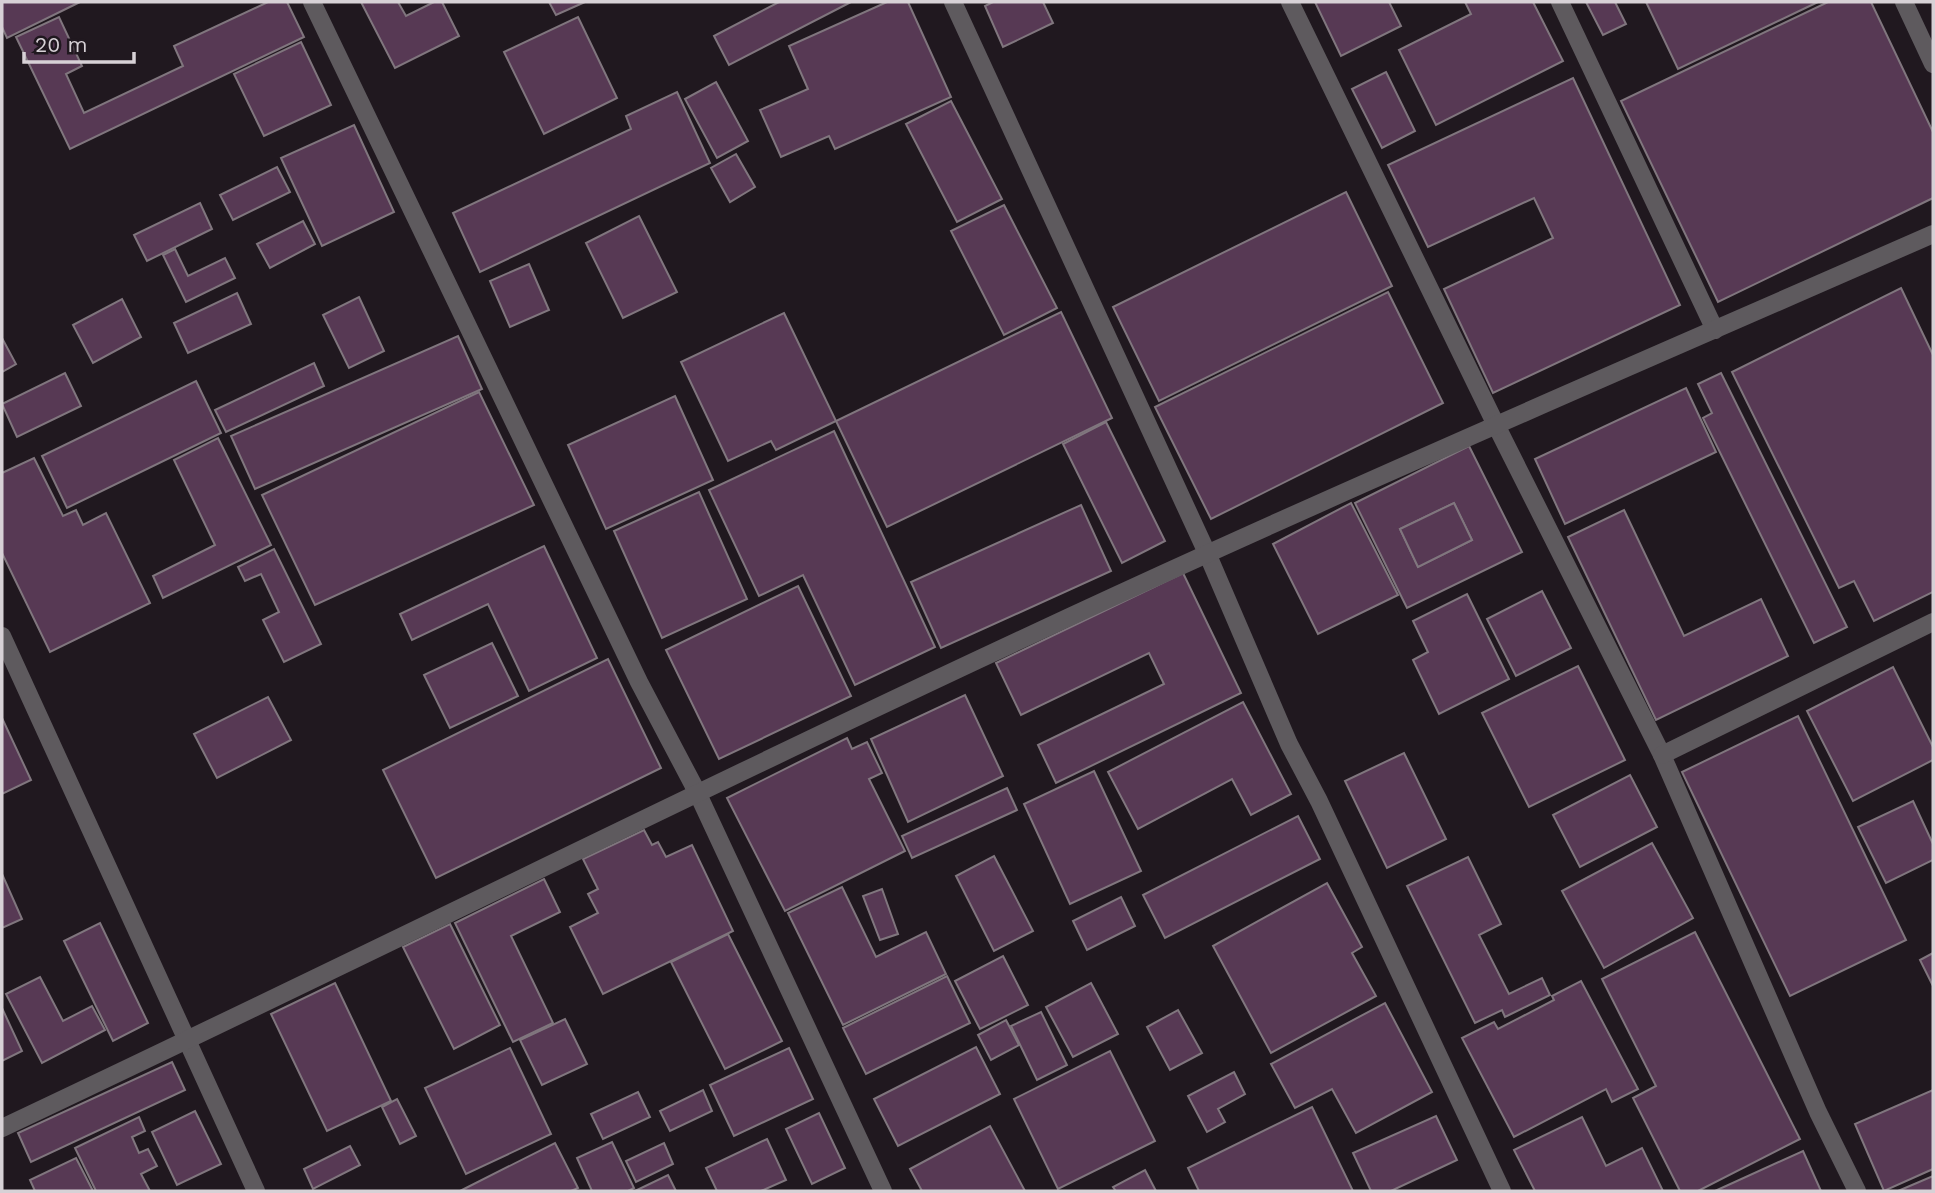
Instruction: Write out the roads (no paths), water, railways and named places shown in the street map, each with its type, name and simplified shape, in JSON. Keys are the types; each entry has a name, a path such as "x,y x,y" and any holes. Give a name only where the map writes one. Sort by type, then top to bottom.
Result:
{"street":[{"path":"312,2 639,682 697,792 883,1191"},
{"path":"953,2 1207,553 1289,744 1319,801 1502,1191"},
{"path":"1290,2 1496,425 1662,755 1818,1112 1857,1191"},
{"path":"1560,2 1715,330"},
{"path":"1904,2 1933,64"},
{"path":"2,1128 187,1041 697,792 1207,553 1933,234"},
{"path":"1662,755 1933,622"},
{"path":"2,636 256,1191"}]}
